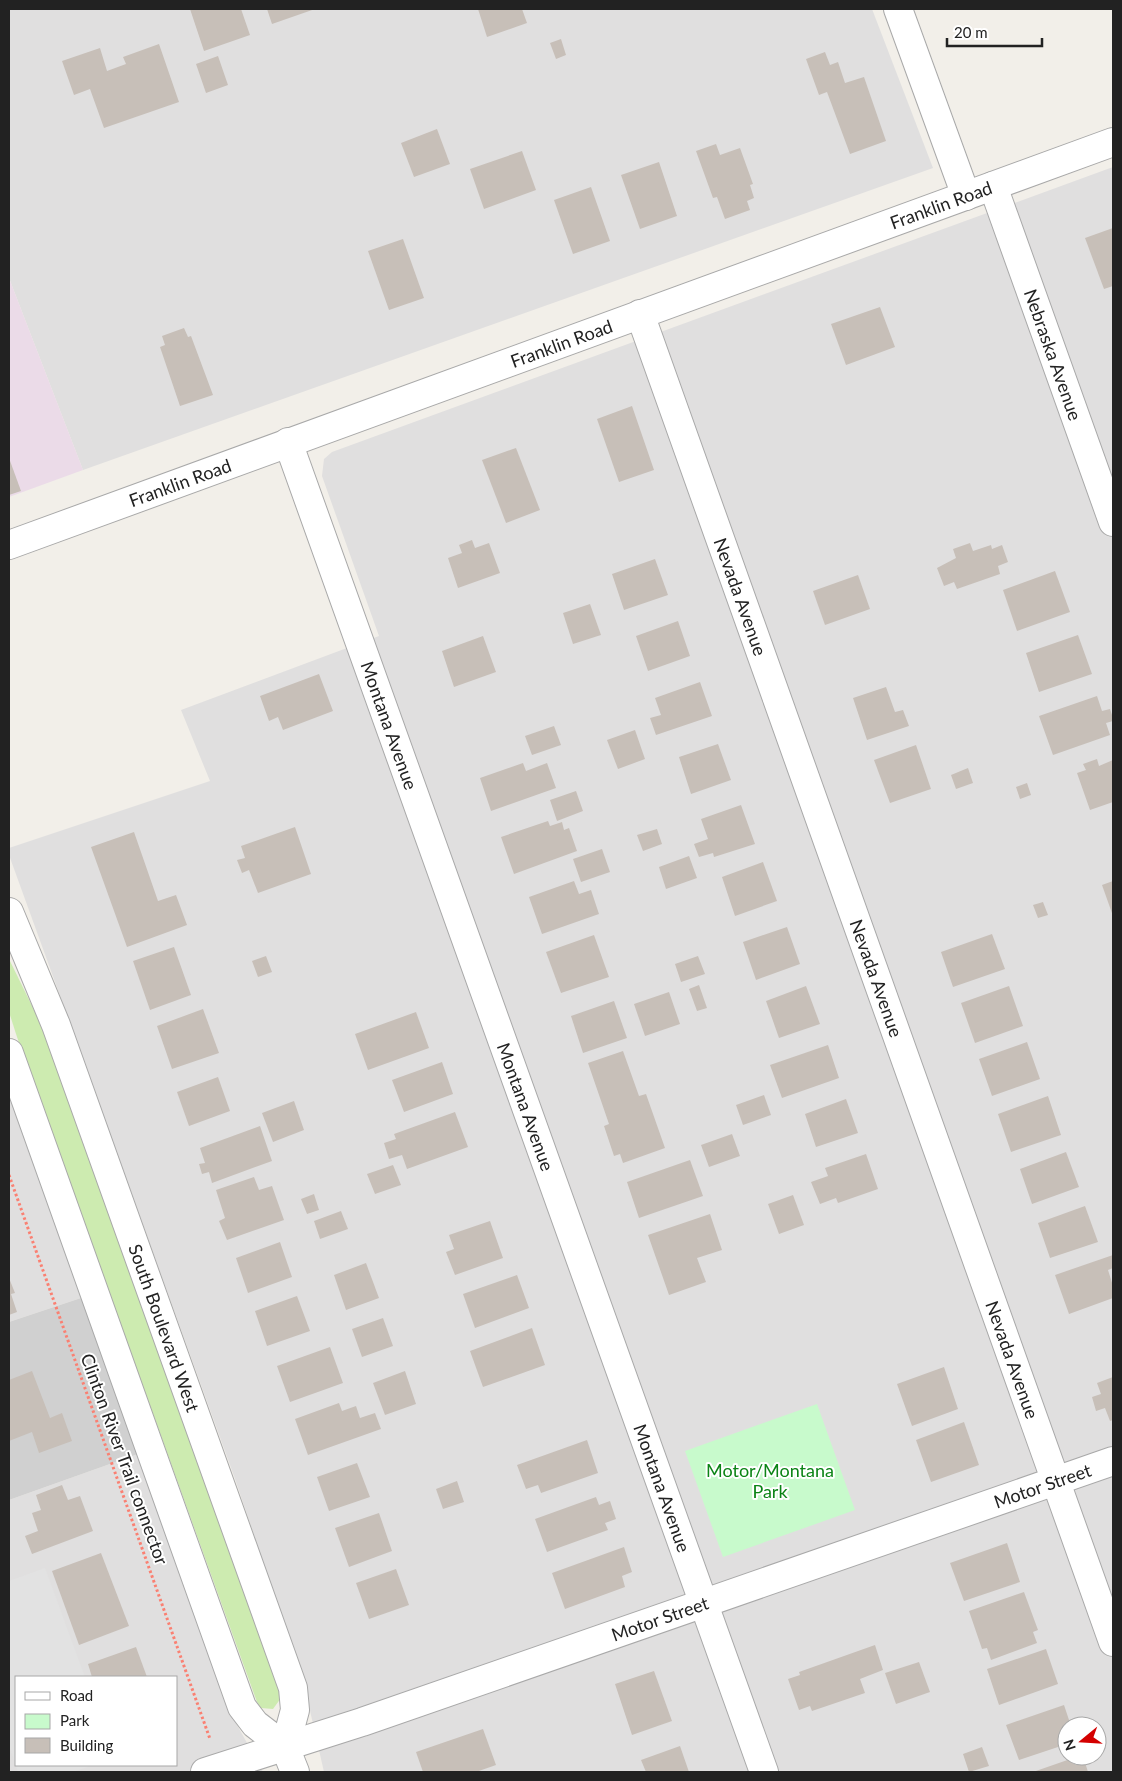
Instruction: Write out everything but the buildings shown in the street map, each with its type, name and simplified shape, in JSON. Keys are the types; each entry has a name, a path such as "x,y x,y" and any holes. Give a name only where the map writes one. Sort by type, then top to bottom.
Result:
{"street":[{"path":"898,9 966,196"},
{"name":"Franklin Road","path":"9,545 1113,142"},
{"name":"Nebraska Avenue","path":"993,186 1113,522"},
{"name":"Nevada Avenue","path":"640,314 1113,1642"},
{"name":"Montana Avenue","path":"288,442 764,1772"},
{"name":"South Boulevard West","path":"9,912 56,1025 293,1688 295,1710 286,1747"},
{"path":"9,1052 242,1707 255,1724 286,1747 295,1772"},
{"name":"Motor Street","path":"205,1772 286,1747 1113,1461"}],"path":[{"name":"Clinton River Trail connector","path":"9,1175 212,1746"}],"shaded area":[{"path":"9,9 872,9 933,168 83,470 9,278"},
{"path":"1113,167 1113,1772 324,1772 303,1680 234,1476 9,855 9,848 210,781 181,710 379,636 322,476 324,459 332,452"},
{"path":"9,278 83,470 9,497"},
{"path":"9,1093 81,1298 9,1322"},
{"path":"81,1298 138,1454 9,1500 9,1322"},
{"path":"138,1454 231,1714 263,1772 9,1772 9,1500"},
{"path":"45,1568 85,1676 15,1676 15,1763 9,1746 9,1581"},
{"path":"16,1766 91,1766 73,1772 18,1772"}],"green space":[{"path":"9,959 39,1020 278,1683 281,1698 273,1709 261,1708 257,1702 17,1037 9,1012"},
{"name":"Motor/Montana Park","path":"817,1404 855,1510 723,1557 685,1451"}]}
